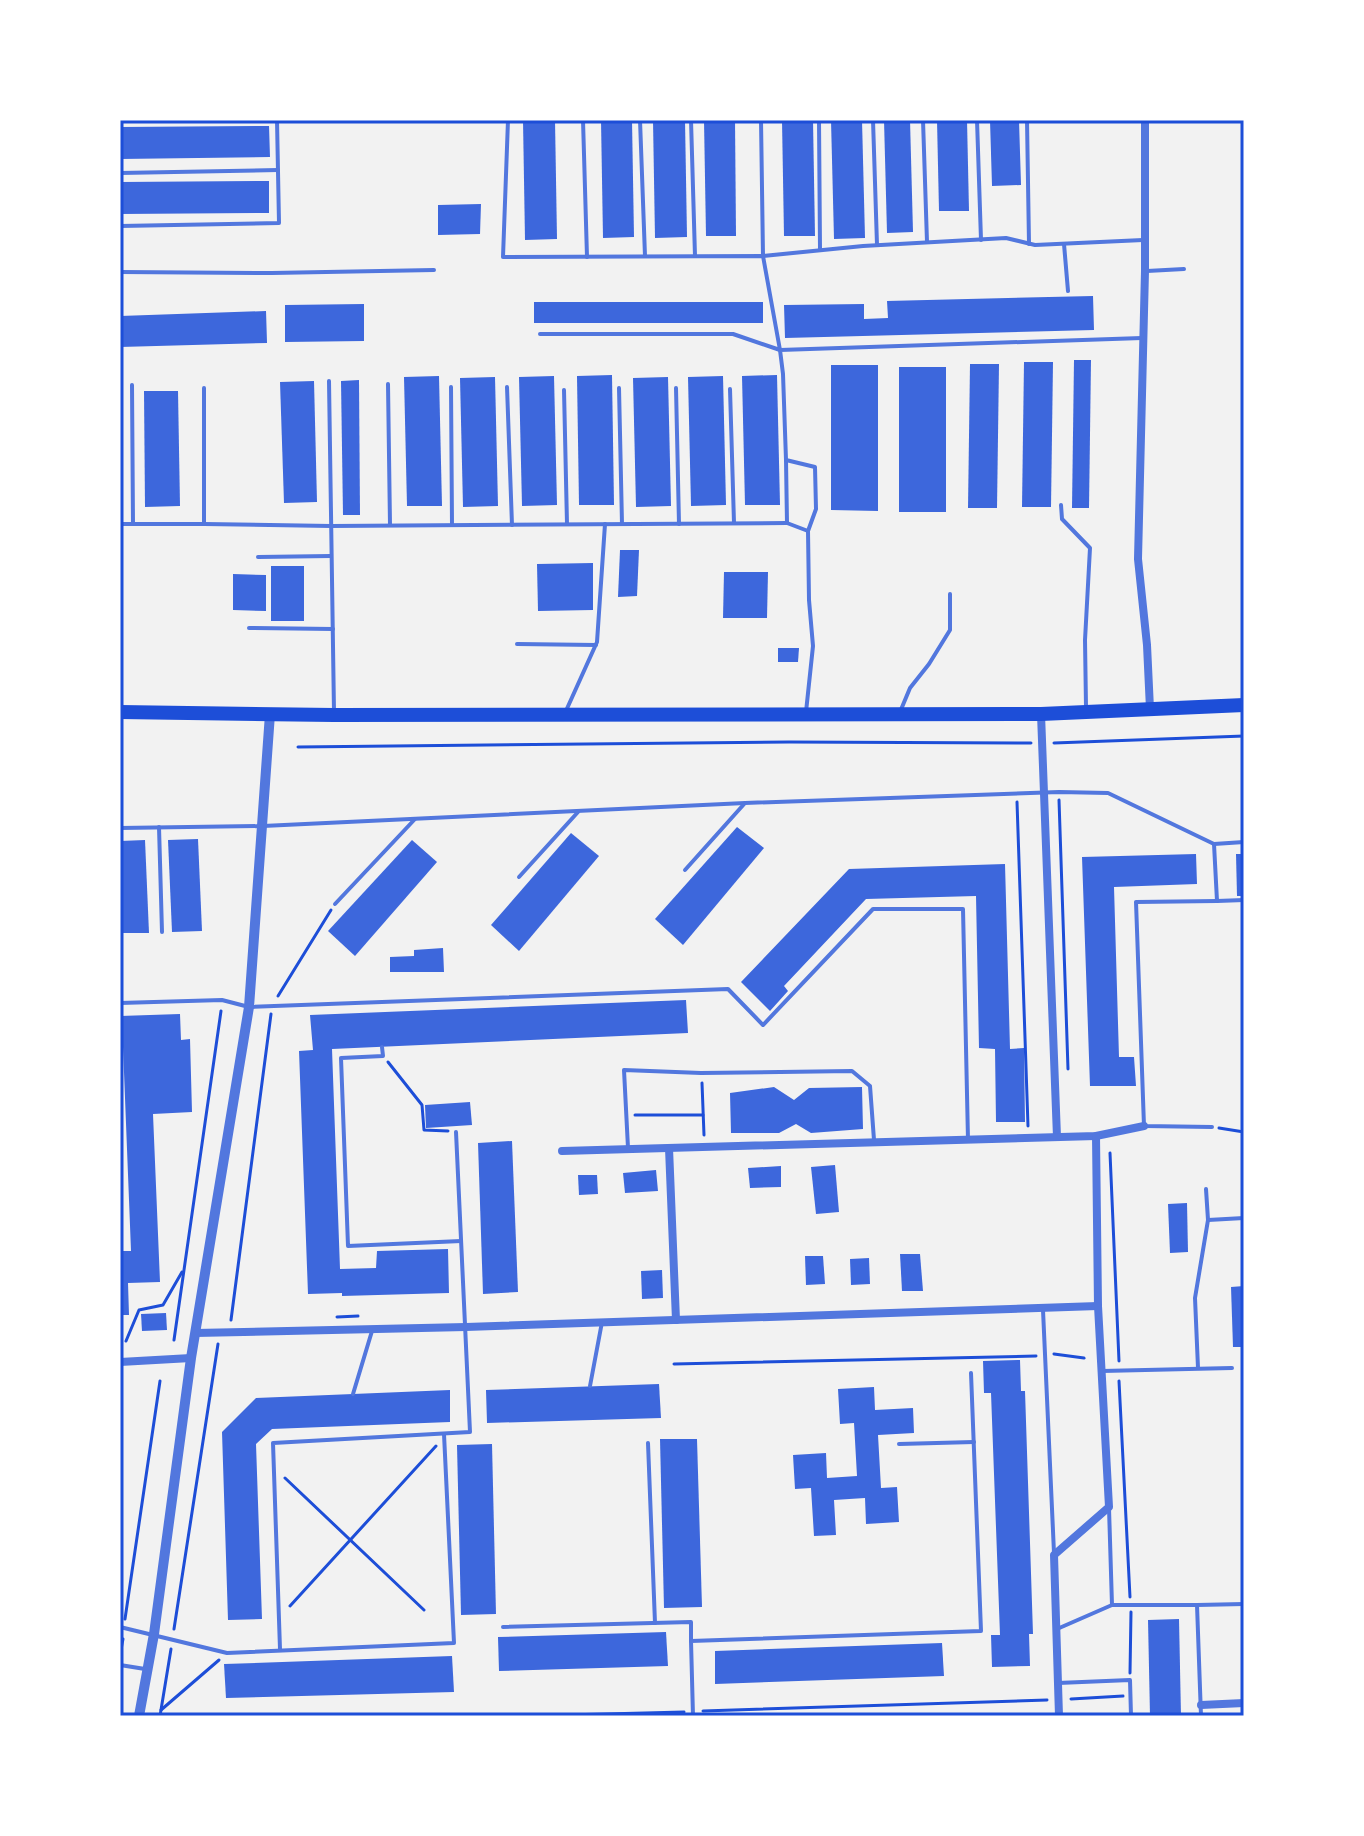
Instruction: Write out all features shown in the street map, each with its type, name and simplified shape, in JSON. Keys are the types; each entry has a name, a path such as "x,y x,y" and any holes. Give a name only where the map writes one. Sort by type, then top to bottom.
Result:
{"main road":[{"path":"120,712 334,715 1041,714 1244,705"}],"street":[{"path":"1145,120 1145,271 1138,559 1150,709"},
{"path":"139,1716 154,1634 191,1358 249,1007 270,714"},
{"path":"1041,714 1057,1137"},
{"path":"562,1151 1096,1136 1144,1126"},
{"path":"1059,1716 1054,1555 1109,1507 1098,1306 1096,1136"},
{"path":"669,1148 676,1320"},
{"path":"195,1333 1098,1306"},
{"path":"120,1362 191,1358"},
{"path":"1201,1705 1244,1703"}],"lane":[{"path":"120,226 279,223 277,120"},
{"path":"508,120 503,257 763,256 877,245 1006,238 1035,245 1145,240"},
{"path":"583,120 587,257"},
{"path":"640,120 645,256"},
{"path":"691,120 695,256"},
{"path":"761,120 763,256 783,374 787,523"},
{"path":"819,120 820,250"},
{"path":"873,120 877,245"},
{"path":"923,120 927,242"},
{"path":"977,120 981,240"},
{"path":"1027,120 1029,244"},
{"path":"120,173 278,170"},
{"path":"1064,244 1068,291"},
{"path":"1145,271 1184,269"},
{"path":"120,272 434,270"},
{"path":"540,334 733,334 780,350 1143,338"},
{"path":"329,381 334,715"},
{"path":"388,384 390,525"},
{"path":"132,385 133,524"},
{"path":"451,387 452,525"},
{"path":"507,387 512,525"},
{"path":"204,388 204,524"},
{"path":"619,388 622,524"},
{"path":"676,388 679,524"},
{"path":"730,389 734,523"},
{"path":"564,390 567,524"},
{"path":"786,460 815,467 816,509 808,531 813,646 805,715"},
{"path":"1061,505 1062,519 1090,548 1085,640 1086,712"},
{"path":"120,524 787,523 808,531"},
{"path":"564,715 596,645 605,524"},
{"path":"258,557 331,556"},
{"path":"899,714 910,688 950,630 950,594"},
{"path":"249,628 333,629"},
{"path":"517,644 596,645"},
{"path":"120,828 263,826 745,803 1059,792 1108,793 1214,844 1244,842"},
{"path":"685,870 745,803"},
{"path":"519,877 578,812"},
{"path":"335,904 415,819"},
{"path":"159,827 162,932"},
{"path":"1214,844 1217,901"},
{"path":"1212,1127 1144,1126 1136,902 1244,900"},
{"path":"120,1003 222,1000 249,1007 728,989 763,1025 873,909 963,909 968,1140"},
{"path":"379,1002 380,1012"},
{"path":"382,1047 383,1056 341,1058 348,1246 461,1241"},
{"path":"628,1149 624,1070 701,1073 852,1071 870,1086 874,1143"},
{"path":"280,1649 273,1443 470,1432 456,1132"},
{"path":"1198,1368 1195,1298 1208,1220 1206,1189"},
{"path":"1208,1220 1244,1218"},
{"path":"1043,1308 1054,1555"},
{"path":"590,1386 602,1322"},
{"path":"353,1394 373,1329"},
{"path":"1102,1371 1232,1368"},
{"path":"691,1641 981,1631 971,1373"},
{"path":"122,1627 227,1653 454,1643 444,1435"},
{"path":"899,1444 974,1442"},
{"path":"648,1443 655,1623"},
{"path":"1109,1507 1112,1605"},
{"path":"1057,1629 1112,1605 1244,1604"},
{"path":"1197,1605 1201,1716"},
{"path":"503,1627 691,1622 693,1714"},
{"path":"120,1665 147,1670"},
{"path":"1058,1683 1130,1680 1131,1716"}],"path":[{"path":"298,747 1042,743 1244,736"},
{"path":"1059,792 1068,1074"},
{"path":"1017,794 1028,1138"},
{"path":"231,1321 272,1006 335,904"},
{"path":"174,1340 222,1000"},
{"path":"383,1056 422,1105 424,1130 456,1132"},
{"path":"701,1073 705,1147"},
{"path":"626,1115 703,1115"},
{"path":"1212,1127 1244,1132"},
{"path":"126,1341 139,1310 163,1305 184,1268"},
{"path":"160,1716 219,1341"},
{"path":"1054,1354 1084,1358"},
{"path":"674,1364 1036,1356"},
{"path":"120,1656 160,1381"},
{"path":"279,1617 444,1435"},
{"path":"274,1467 424,1610"},
{"path":"1130,1680 1131,1605"},
{"path":"161,1710 227,1653"},
{"path":"1071,1699 1131,1696"},
{"path":"526,1716 693,1714 1047,1700"}],"building":[{"path":"523,120 555,120 557,239 525,240"},
{"path":"601,120 632,120 634,237 603,238"},
{"path":"653,120 685,120 687,237 655,238"},
{"path":"704,120 735,120 736,236 706,236"},
{"path":"782,120 813,120 815,236 784,236"},
{"path":"831,120 862,120 865,238 834,239"},
{"path":"884,120 910,120 913,232 887,233"},
{"path":"937,120 967,120 969,211 939,211"},
{"path":"990,120 1019,120 1021,185 992,186"},
{"path":"269,126 270,157 120,159 120,127"},
{"path":"269,181 269,213 120,214 120,182"},
{"path":"481,204 480,234 438,235 438,205"},
{"path":"1093,296 1094,330 785,338 784,305 864,304 864,319 888,318 887,301"},
{"path":"534,302 763,302 763,323 534,323"},
{"path":"364,304 364,341 285,342 285,305"},
{"path":"266,311 267,343 120,347 120,316"},
{"path":"1074,360 1091,360 1089,508 1072,508"},
{"path":"1024,362 1053,362 1051,507 1022,507"},
{"path":"970,364 999,364 997,508 968,508"},
{"path":"831,365 878,365 878,511 831,510"},
{"path":"899,367 946,367 946,512 899,512"},
{"path":"612,375 614,505 579,505 577,376"},
{"path":"777,375 780,505 745,505 742,376"},
{"path":"439,376 442,506 407,506 404,377"},
{"path":"554,376 557,505 522,506 519,377"},
{"path":"723,376 726,505 691,506 688,377"},
{"path":"495,377 498,506 463,507 460,378"},
{"path":"668,377 671,506 636,507 633,378"},
{"path":"359,380 360,515 343,515 341,381"},
{"path":"314,381 317,502 284,503 280,382"},
{"path":"144,391 178,391 180,506 145,507"},
{"path":"620,550 639,550 637,596 618,597"},
{"path":"593,563 593,610 538,611 537,564"},
{"path":"271,566 304,566 304,621 271,621"},
{"path":"724,572 768,572 767,618 723,618"},
{"path":"233,574 266,575 266,611 233,610"},
{"path":"778,648 799,648 798,662 778,662"},
{"path":"737,827 764,848 683,945 655,919"},
{"path":"571,833 599,856 519,951 491,925"},
{"path":"198,839 202,931 172,932 168,840"},
{"path":"145,840 149,933 120,933 120,841"},
{"path":"412,840 437,862 355,956 328,931"},
{"path":"1196,854 1197,884 1114,887 1119,1057 1134,1057 1136,1086 1090,1086 1082,857"},
{"path":"1236,854 1244,854 1244,896 1237,896"},
{"path":"1005,864 1010,1049 1024,1048 1025,1122 996,1122 995,1049 979,1048 976,896 866,899 784,986 788,991 770,1011 741,982 849,869"},
{"path":"443,948 444,972 390,972 390,957 414,956 414,950"},
{"path":"686,1000 688,1033 332,1049 340,1269 376,1268 377,1251 448,1249 449,1293 308,1294 299,1051 313,1050 310,1015"},
{"path":"180,1014 181,1040 190,1039 192,1112 153,1114 160,1282 128,1283 129,1315 120,1315 120,1251 131,1251 120,1016"},
{"path":"774,1087 794,1100 809,1088 862,1087 863,1129 811,1133 796,1124 779,1133 731,1133 730,1093"},
{"path":"470,1102 472,1125 426,1128 425,1105"},
{"path":"512,1141 518,1292 483,1294 478,1143"},
{"path":"835,1165 839,1212 816,1214 811,1167"},
{"path":"781,1166 781,1187 750,1188 748,1168"},
{"path":"656,1170 658,1191 625,1193 623,1173"},
{"path":"578,1175 597,1175 598,1194 579,1195"},
{"path":"1187,1203 1188,1252 1170,1253 1168,1204"},
{"path":"900,1254 920,1254 923,1291 902,1291"},
{"path":"805,1256 823,1256 825,1284 806,1285"},
{"path":"869,1258 870,1284 851,1285 850,1259"},
{"path":"662,1270 663,1298 642,1299 641,1271"},
{"path":"1244,1286 1244,1347 1233,1347 1231,1287"},
{"path":"166,1313 167,1330 142,1331 141,1314"},
{"path":"1020,1360 1021,1391 1025,1391 1033,1634 1029,1634 1030,1666 992,1667 991,1635 1000,1635 991,1393 984,1393 983,1361"},
{"path":"659,1384 661,1418 487,1423 486,1390"},
{"path":"874,1387 875,1410 913,1408 914,1433 878,1435 881,1488 897,1487 899,1522 866,1524 865,1498 834,1500 836,1535 814,1536 811,1488 795,1489 793,1455 826,1453 827,1478 857,1476 854,1423 840,1424 838,1389"},
{"path":"450,1390 450,1422 272,1429 256,1444 262,1619 228,1620 222,1432 256,1398"},
{"path":"660,1439 697,1439 702,1607 664,1608"},
{"path":"492,1444 496,1614 461,1615 457,1445"},
{"path":"1179,1619 1181,1716 1150,1716 1148,1620"},
{"path":"666,1632 668,1666 499,1671 498,1637"},
{"path":"942,1643 944,1676 715,1684 715,1651"},
{"path":"452,1656 454,1692 226,1698 224,1664"}]}
